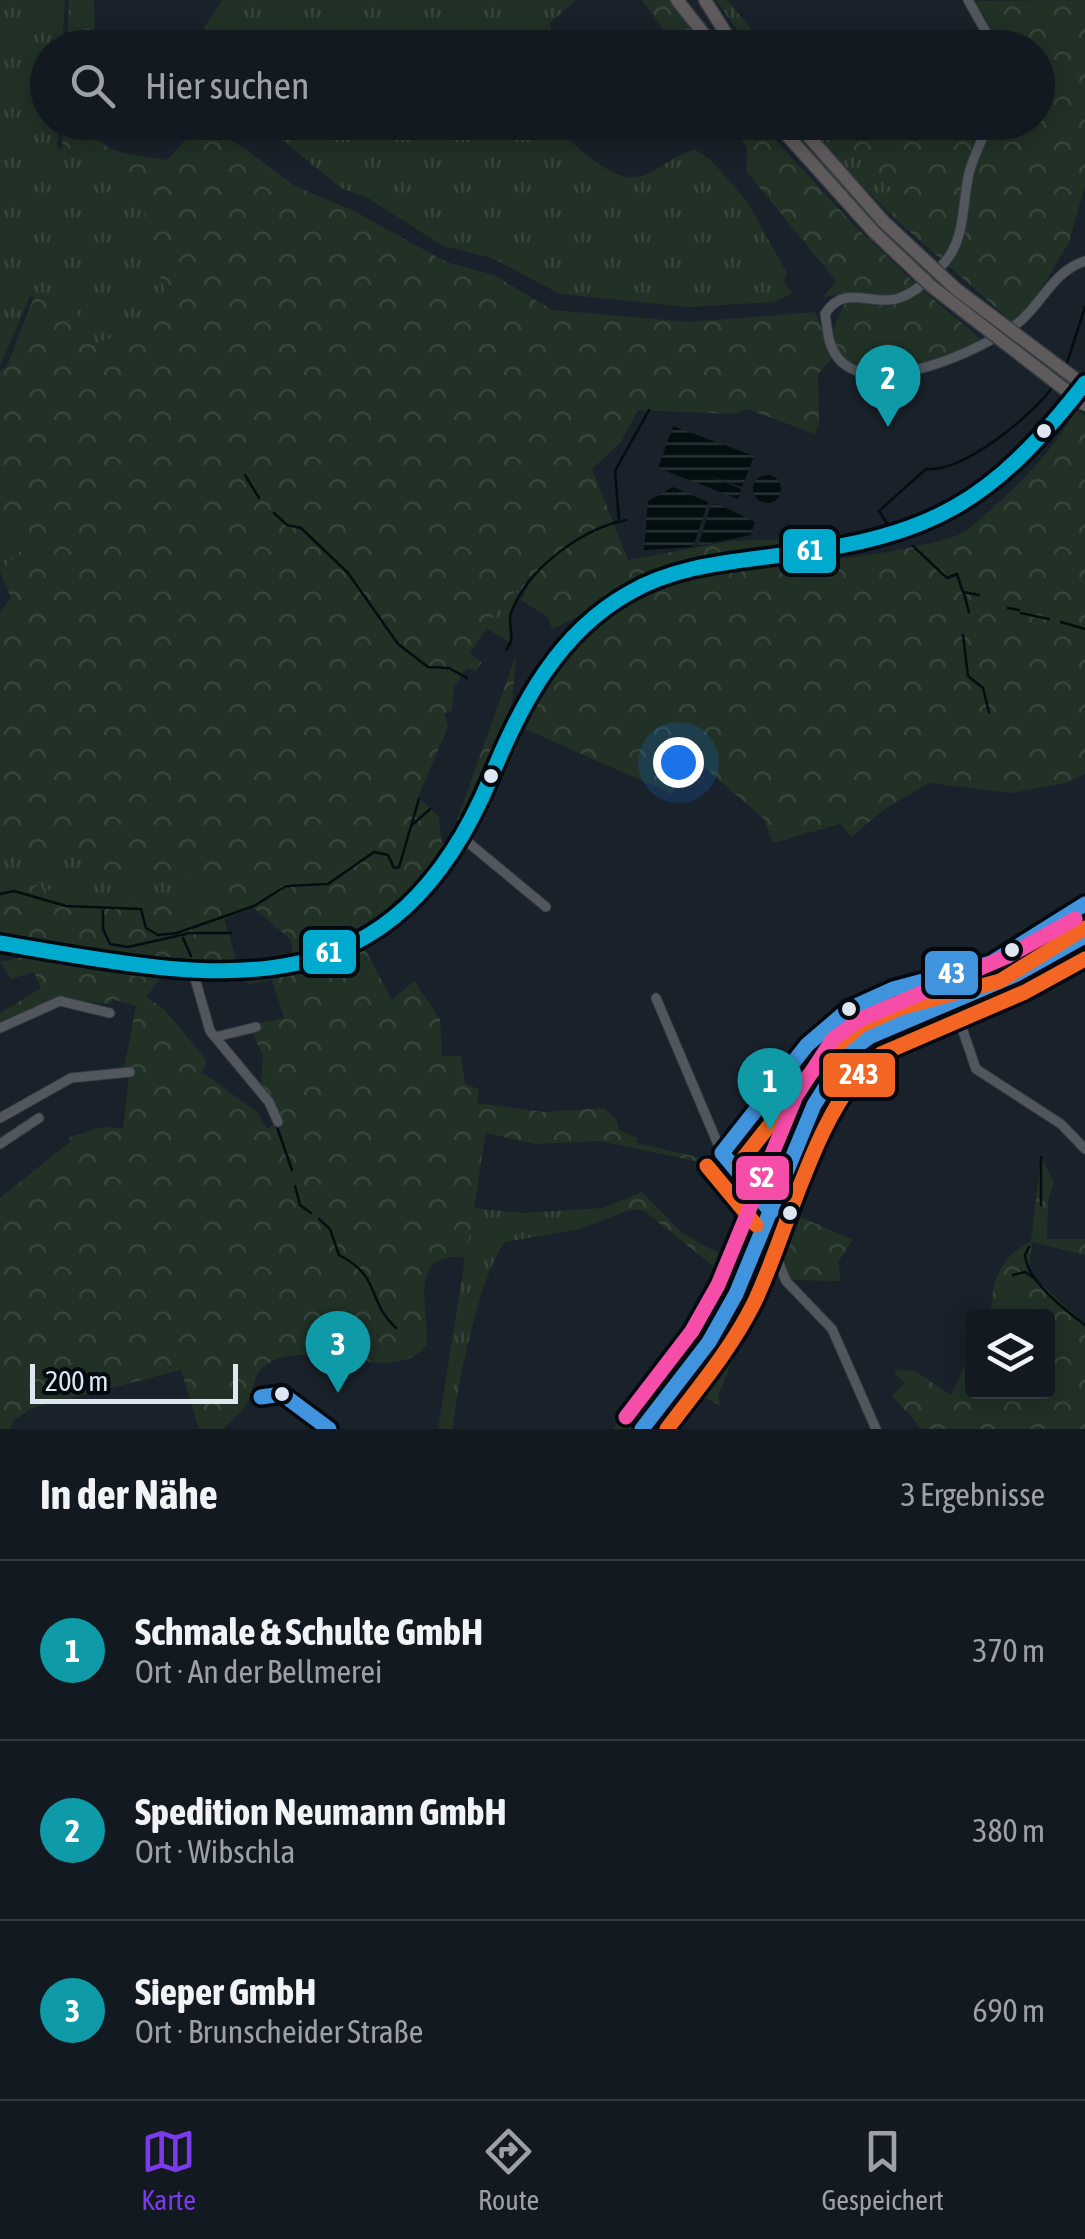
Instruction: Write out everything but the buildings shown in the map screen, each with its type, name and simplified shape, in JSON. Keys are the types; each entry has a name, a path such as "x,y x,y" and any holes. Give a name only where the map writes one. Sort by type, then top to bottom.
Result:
{"highway":[{"path":"677,0 701,30"},
{"path":"685,0 704,30"},
{"path":"707,0 725,30"},
{"path":"793,140 959,308 1085,405"},
{"path":"810,140 879,226 1085,385"}],"main road":[{"path":"0,942 194,975 304,964 356,947 396,919 436,881 464,839 531,686 564,641 593,615 628,592 695,568 870,545 944,520 1016,468 1085,385"},
{"path":"642,1429 709,1342 763,1236 814,1105 847,1053 871,1036 1018,974 1085,936"}],"street":[{"path":"968,0 985,30"},
{"path":"983,140 972,166 960,233 951,254 919,287 898,298 851,296 829,307 827,334 838,358 850,367 874,372 948,363 1015,325 1060,273 1085,262"},
{"path":"464,839 546,907"},
{"path":"722,1153 807,1045 849,1009 893,990 991,963 1085,904"},
{"path":"194,975 215,1037 268,1102 278,1122"},
{"path":"656,998 722,1153 772,1212"},
{"path":"0,1028 60,1001 110,1013"},
{"path":"952,1002 976,1069 1013,1096 1048,1114 1085,1150"},
{"path":"215,1037 256,1027"},
{"path":"0,1118 71,1078 130,1072"},
{"path":"0,1144 39,1118"},
{"path":"763,1236 770,1240 794,1291 832,1329 876,1429"},
{"path":"261,1397 282,1394 329,1429"}],"green space":[{"path":"0,0 65,0 63,30 30,30 30,140 58,140 57,149 78,147 106,171 172,175 232,155 112,492 73,304 30,296 0,366"},
{"path":"69,0 94,0 95,30 68,30"},
{"path":"223,0 576,0 550,23 551,30 204,27"},
{"path":"642,0 671,0 692,30 664,30"},
{"path":"716,0 727,0 752,30 737,30"},
{"path":"1085,0 1085,185 1069,242 1032,304 1012,322 891,215 907,197 882,181 840,140 1055,140 1055,30 980,30 988,22 974,1"},
{"path":"62,140 100,140 121,152 167,160 185,140 229,140 295,186 356,212 446,262 494,275 552,310 689,322 815,312 833,357 818,374 819,423 815,434 747,409 733,414 638,410 621,442 592,469 628,560 731,541 864,537 831,547 721,554 682,563 552,629 549,618 521,600 533,577 530,576 484,625 487,628 470,653 482,662 476,671 467,668 454,687 452,710 445,714 448,727 418,797 439,817 442,843 451,847 403,904 340,945 293,960 291,940 254,908 224,919 235,955 229,969 177,967 0,938 0,886 26,884 100,903 180,901 220,905 214,894 203,890 196,879 127,881 78,857 21,849 21,844 0,828 0,612 11,598 0,572 22,549 25,528 0,515 0,371 7,366 34,297 73,303 90,345 172,316 146,229 141,173 106,171 77,147 62,149"},
{"path":"282,140 570,140 607,169 633,177 643,176 694,149 710,159 748,203 787,273 784,281 792,294 773,302 689,307 560,294 492,258 443,246 368,198 341,188"},
{"path":"742,140 776,140 852,223 916,284 894,294 822,298 836,281 746,171 747,148"},
{"path":"819,140 842,140 882,181 907,198 891,215"},
{"path":"921,289 982,340 950,355 893,370 857,366 842,357 831,335 845,303 877,303"},
{"path":"1076,410 1085,416 1085,773 1070,782 1012,793 929,783 885,809 851,837 840,824 773,843 764,819 690,755 672,794 525,729 478,833 505,754 531,697 579,637 618,607 658,588 701,575 893,551 961,534 1026,476"},
{"path":"0,515 25,528 22,549 0,572"},
{"path":"529,578 509,615 510,643 483,626"},
{"path":"516,655 512,703 458,831 457,820"},
{"path":"0,828 24,847 78,857 127,881 196,879 214,893 220,906 90,902 41,887 0,886"},
{"path":"1085,912 1085,927 993,978 863,1033 830,1065 829,1059 821,1074 803,1062 837,1026 879,1000 991,970"},
{"path":"365,949 392,1000 414,981 440,1019 442,1056 461,1056 465,1084 479,1089 477,1103 544,1112 604,1108 616,1119 619,1130 637,1138 637,1143 714,1161 709,1164 600,1141 535,1144 486,1133 465,1262 463,1257 446,1258 434,1264 428,1273 424,1298 427,1344 412,1357 372,1362 303,1355 283,1357 261,1370 247,1403 224,1429 199,1429 181,1370 32,1408 13,1421 10,1429 0,1429 0,1198 71,1141 69,1137 103,1127 123,1128 129,1076 123,1074 136,1006 112,999 111,1004 54,998 0,1023 0,1013 41,988 34,972 11,979 0,962 38,953 164,974 146,997 165,1010 207,1061 202,1072 258,1113 267,1129 276,1123 260,1094 263,1056 252,1031 256,1024 284,1018 272,980 248,984 245,977 305,969"},
{"path":"1041,1157 1054,1182 1048,1200 1047,1239 1085,1239 1085,1255 1032,1242 1028,1272 1085,1324 1085,1429 922,1429 892,1396 905,1382 894,1374 896,1370 915,1371 951,1395 965,1365 965,1399 1055,1399 1055,1309 992,1309 993,1292 1004,1263 1031,1241"},
{"path":"642,1192 682,1233 725,1257 735,1240 728,1235 751,1195 766,1212 724,1300 674,1378 633,1429 613,1429 687,1335 688,1343 698,1332 722,1273 643,1210 629,1210 580,1229 603,1208"},
{"path":"473,1208 524,1213 603,1208 580,1229 505,1242 478,1305 464,1359 453,1429 438,1429"},
{"path":"787,1211 853,1240 838,1262 841,1281 788,1280 774,1233 778,1234"},
{"path":"732,1316 746,1329 718,1395 720,1405 689,1390 667,1416 664,1412"}],"shaded area":[{"path":"673,426 754,456 742,487 708,475 741,489 738,499 658,468"},
{"path":"767,475 777,479 781,489 777,499 767,503 757,499 753,489 757,479"},
{"path":"673,487 708,502 693,547 644,550 648,501"},
{"path":"718,504 755,522 751,535 698,546 711,505"}],"waterway":[{"path":"1067,363 1085,307"},
{"path":"888,525 879,511 926,469 942,468 977,453 1012,427 1053,387"},
{"path":"619,519 615,471 649,410"},
{"path":"245,475 259,498"},
{"path":"274,513 287,525 301,528 348,573 398,644 428,667 449,668 467,678"},
{"path":"506,650 511,641 511,613 529,581 574,542 626,520"},
{"path":"913,546 947,578 957,574 963,592 979,595"},
{"path":"964,594 969,612"},
{"path":"1008,608 1019,610"},
{"path":"1021,613 1049,619"},
{"path":"1061,622 1085,629"},
{"path":"963,635 968,676 983,688 989,712"},
{"path":"0,894 14,891 66,906 141,909 146,928 158,935 177,933 254,906 286,886 328,884 374,852 388,855 394,868 399,867 419,799"},
{"path":"412,825 430,809"},
{"path":"103,911 103,929 110,944 128,947 186,934"},
{"path":"187,933 231,933"},
{"path":"183,938 191,956"},
{"path":"276,1124 292,1170"},
{"path":"1041,1157 1041,1205"},
{"path":"295,1186 300,1205 311,1213"},
{"path":"319,1219 330,1229 339,1255 353,1263 368,1280 380,1308 396,1328"},
{"path":"1029,1247 1025,1255 1032,1275 1085,1325"},
{"path":"1013,1275 1025,1272 1034,1278"}],"transit line":[{"name":"61","path":"0,943 154,967 224,971 289,965 348,946 402,911 450,855 529,697 562,650 604,609 647,584 684,571 835,547 919,524 988,485 1019,458 1085,383"},
{"name":"43","path":"722,1153 807,1045 849,1009 893,989 991,963 1085,904"},
{"name":"S2","path":"626,1417 692,1331 718,1285 796,1096 833,1039 861,1019 1008,956 1075,919"},
{"name":"243","path":"738,1165 822,1059 860,1026 900,1008 1000,981 1085,928"},
{"name":"43","path":"642,1429 709,1342 736,1294 814,1105 847,1053 871,1036 1017,974 1085,936"},
{"name":"243","path":"667,1429 745,1320 822,1134 859,1074 881,1054 1025,992 1085,959"},
{"name":"43","path":"722,1153 771,1212"},
{"name":"243","path":"707,1166 756,1225"},
{"name":"43","path":"261,1397 282,1394 329,1429"}],"place":[{"name":"Spedition Neumann GmbH","path":"888,427"},
{"name":"Schmale & Schulte GmbH","path":"770,1130"},
{"name":"Sieper GmbH","path":"338,1393"}]}
